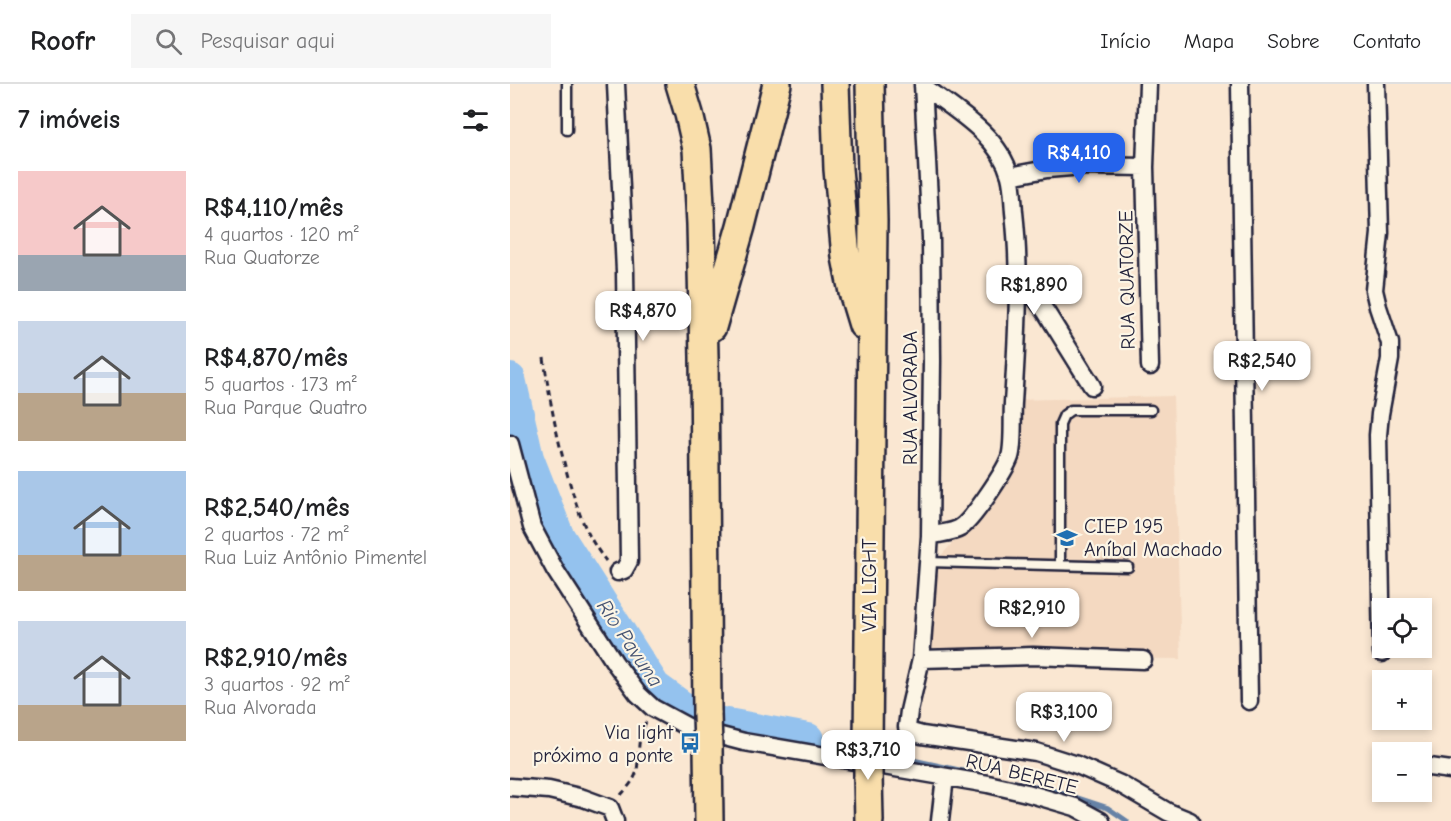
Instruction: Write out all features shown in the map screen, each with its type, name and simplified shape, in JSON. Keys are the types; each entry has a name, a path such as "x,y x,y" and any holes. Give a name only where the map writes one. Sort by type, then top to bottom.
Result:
{"main road":[{"path":"680,84 697,149 701,224 709,821"},
{"path":"704,357 741,226 777,84"},
{"path":"835,84 836,150 846,257 853,292 871,349"},
{"name":"VIA LIGHT","path":"869,821 873,221 870,84"}],"street":[{"path":"616,84 624,271 629,503 629,561 624,570 618,572"},
{"name":"RUA QUATORZE","path":"1148,84 1145,166 1150,366"},
{"path":"1240,84 1249,700"},
{"path":"1376,84 1380,233 1374,290 1390,343 1390,358 1378,435 1381,598"},
{"path":"923,85 971,122 1001,156 1010,176 1017,236 1018,274 1017,363 1009,458 981,505 969,520 958,529 930,536"},
{"name":"RUA ALVORADA","path":"909,711 921,659 930,536 931,238 923,85"},
{"path":"1010,176 1047,169 1083,166 1145,166"},
{"path":"1018,274 1046,312 1092,386"},
{"name":"RUA BERETE","path":"510,444 532,527 555,570 615,663 638,694 653,708 690,728 744,742 988,784 1075,807 1101,821"},
{"path":"921,659 1033,656 1143,660"},
{"name":"RUA BERETE","path":"909,711 907,727 911,732 1036,752 1077,765 1120,784 1168,812 1190,821"},
{"path":"1432,767 1451,770"},
{"path":"940,821 945,777"},
{"path":"510,787 549,790 583,798 612,815"}],"lane":[{"path":"567,84 567,130"},
{"path":"1060,565 1060,424 1064,415 1071,410 1151,410"},
{"path":"927,562 1128,567"}],"path":[{"path":"544,358 550,407 580,518 595,546 610,566 618,572"},
{"path":"612,815 634,779 641,732 653,708"}],"shaded area":[{"name":"CIEP 195 Aníbal Machado","path":"1173,396 1181,659 926,656 930,568 983,509 1012,459 1015,400"}],"waterway":[{"name":"Rio Pavuna","path":"510,379 528,458 558,535 655,687 681,706 711,721 808,739"},
{"name":"Rio Pavuna","path":"808,739 861,749"},
{"name":"Rio Pavuna","path":"876,752 987,776"},
{"name":"Rio Pavuna","path":"1011,781 1053,790 1108,808 1127,821"}],"place":[{"name":"CIEP 195 Aníbal Machado","path":"1067,538"},
{"name":"Via light próximo a ponte","path":"690,743"}]}
